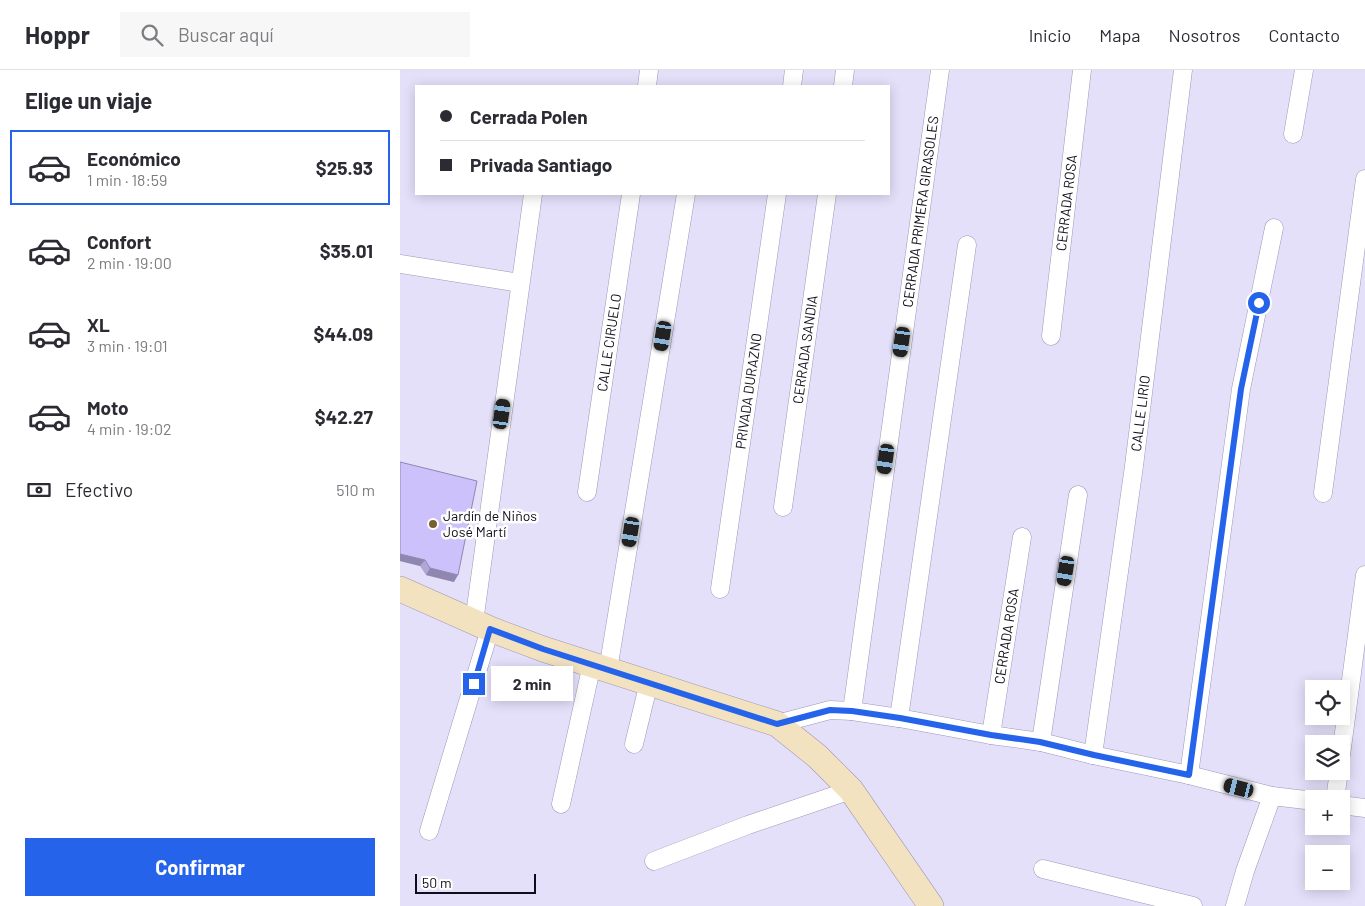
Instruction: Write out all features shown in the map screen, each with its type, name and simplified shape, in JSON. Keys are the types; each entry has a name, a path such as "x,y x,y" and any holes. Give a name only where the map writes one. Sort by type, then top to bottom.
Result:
{"street":[{"path":"647,85 649,70"},
{"path":"792,85 794,70"},
{"path":"843,85 845,70"},
{"name":"CERRADA PRIMERA GIRASOLES","path":"852,711 940,70"},
{"name":"CERRADA ROSA","path":"1050,336 1082,70"},
{"name":"CALLE LIRIO","path":"1094,755 1134,466 1183,70"},
{"path":"1293,134 1304,70"},
{"path":"1323,493 1365,179"},
{"path":"429,832 482,625 520,283 532,195"},
{"name":"CALLE CIRUELO","path":"587,492 631,195"},
{"path":"561,804 600,667 686,195"},
{"name":"PRIVADA DURAZNO","path":"720,589 776,195"},
{"name":"CERRADA SANDIA","path":"783,507 827,195"},
{"path":"1189,775 1241,389 1274,228"},
{"path":"900,718 967,245"},
{"path":"400,264 520,283"},
{"path":"1040,742 1078,495"},
{"name":"CERRADA ROSA","path":"991,735 1022,537"},
{"path":"1344,735 1365,575"},
{"path":"400,588 482,625 543,649 777,724 817,756 851,790 931,906"},
{"path":"634,744 649,682"},
{"path":"777,724 830,710 852,711 1040,742 1189,775 1272,796 1305,800"},
{"path":"654,860 748,825 851,790"},
{"path":"1235,906 1245,871 1272,796"},
{"path":"1350,806 1365,808"},
{"path":"1043,869 1193,906"}],"building":[{"name":"Jardín de Niños José Martí","path":"400,462 477,481 458,575 430,568 425,560 400,554"}],"place":[{"name":"Jardín de Niños José Martí","path":"433,524"}],"route":[{"path":"474,684 490,629 543,649 777,724 830,710 852,711 1040,742 1189,775 1241,389 1259,303"}]}
